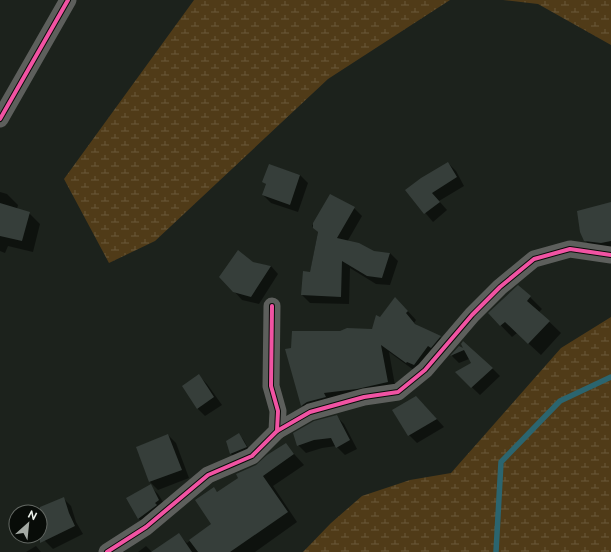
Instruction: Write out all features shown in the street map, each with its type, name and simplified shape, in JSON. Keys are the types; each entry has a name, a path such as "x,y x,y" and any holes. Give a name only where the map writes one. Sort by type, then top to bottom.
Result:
{"street":[{"path":"0,119 68,0"},
{"path":"107,552 146,527 208,475 252,456 277,431 310,412 364,397 398,392 425,370 472,315 500,287 534,259 570,249 611,255"},
{"path":"272,306 271,386 278,412 277,431"}],"green space":[{"path":"194,0 450,0 328,79 155,241 109,263 64,179"},
{"path":"503,0 611,0 611,45 538,4"},
{"path":"611,317 611,552 303,552 331,523 362,496 410,480 451,473 561,348"}],"building":[{"path":"448,162 457,177 432,193 440,202 424,214 405,190 421,178"},
{"path":"269,164 300,175 290,205 262,195 266,184 262,182"},
{"path":"330,194 355,207 337,238 359,243 374,251 390,253 382,278 367,276 342,261 341,297 301,295 303,271 310,272 318,232 313,228 313,223"},
{"path":"611,202 611,241 601,243 584,241 580,232 577,211"},
{"path":"0,203 30,212 22,241 0,236"},
{"path":"238,250 253,262 271,266 251,297 233,292 219,277"},
{"path":"518,285 531,296 527,301 550,321 528,344 505,322 500,326 488,313"},
{"path":"395,297 408,311 406,313 415,324 441,336 431,348 428,346 414,365 407,362 406,363 381,345 388,382 357,389 324,393 326,397 307,402 301,406 285,349 291,348 292,331 340,331 347,328 372,329 376,315 380,317"},
{"path":"463,341 493,368 471,388 455,372 471,363 464,350 450,356 459,346 463,348 461,344"},
{"path":"199,374 214,397 197,409 182,386"},
{"path":"416,396 437,419 408,436 392,410"},
{"path":"337,415 350,440 336,448 331,438 314,440 297,446 293,433 314,421"},
{"path":"239,433 247,447 230,454 226,441"},
{"path":"168,434 182,470 149,482 136,447"},
{"path":"286,443 294,454 263,476 288,512 230,552 198,552 189,540 211,524 195,500 214,487 217,492 238,478 236,474 256,465 267,455"},
{"path":"151,484 159,500 155,503 157,505 138,519 126,498"},
{"path":"64,497 75,526 48,539 47,504"},
{"path":"179,533 192,552 151,552"}],"waterway":[{"path":"496,552 501,462 560,401 611,377"}],"cycle path":[{"path":"0,119 68,0"},
{"path":"277,431 310,412 364,397 398,392 425,370 472,315 500,287 534,259 570,249 611,255"},
{"path":"107,552 146,527 208,475 252,456 277,431 278,411 271,386 272,306"}]}
